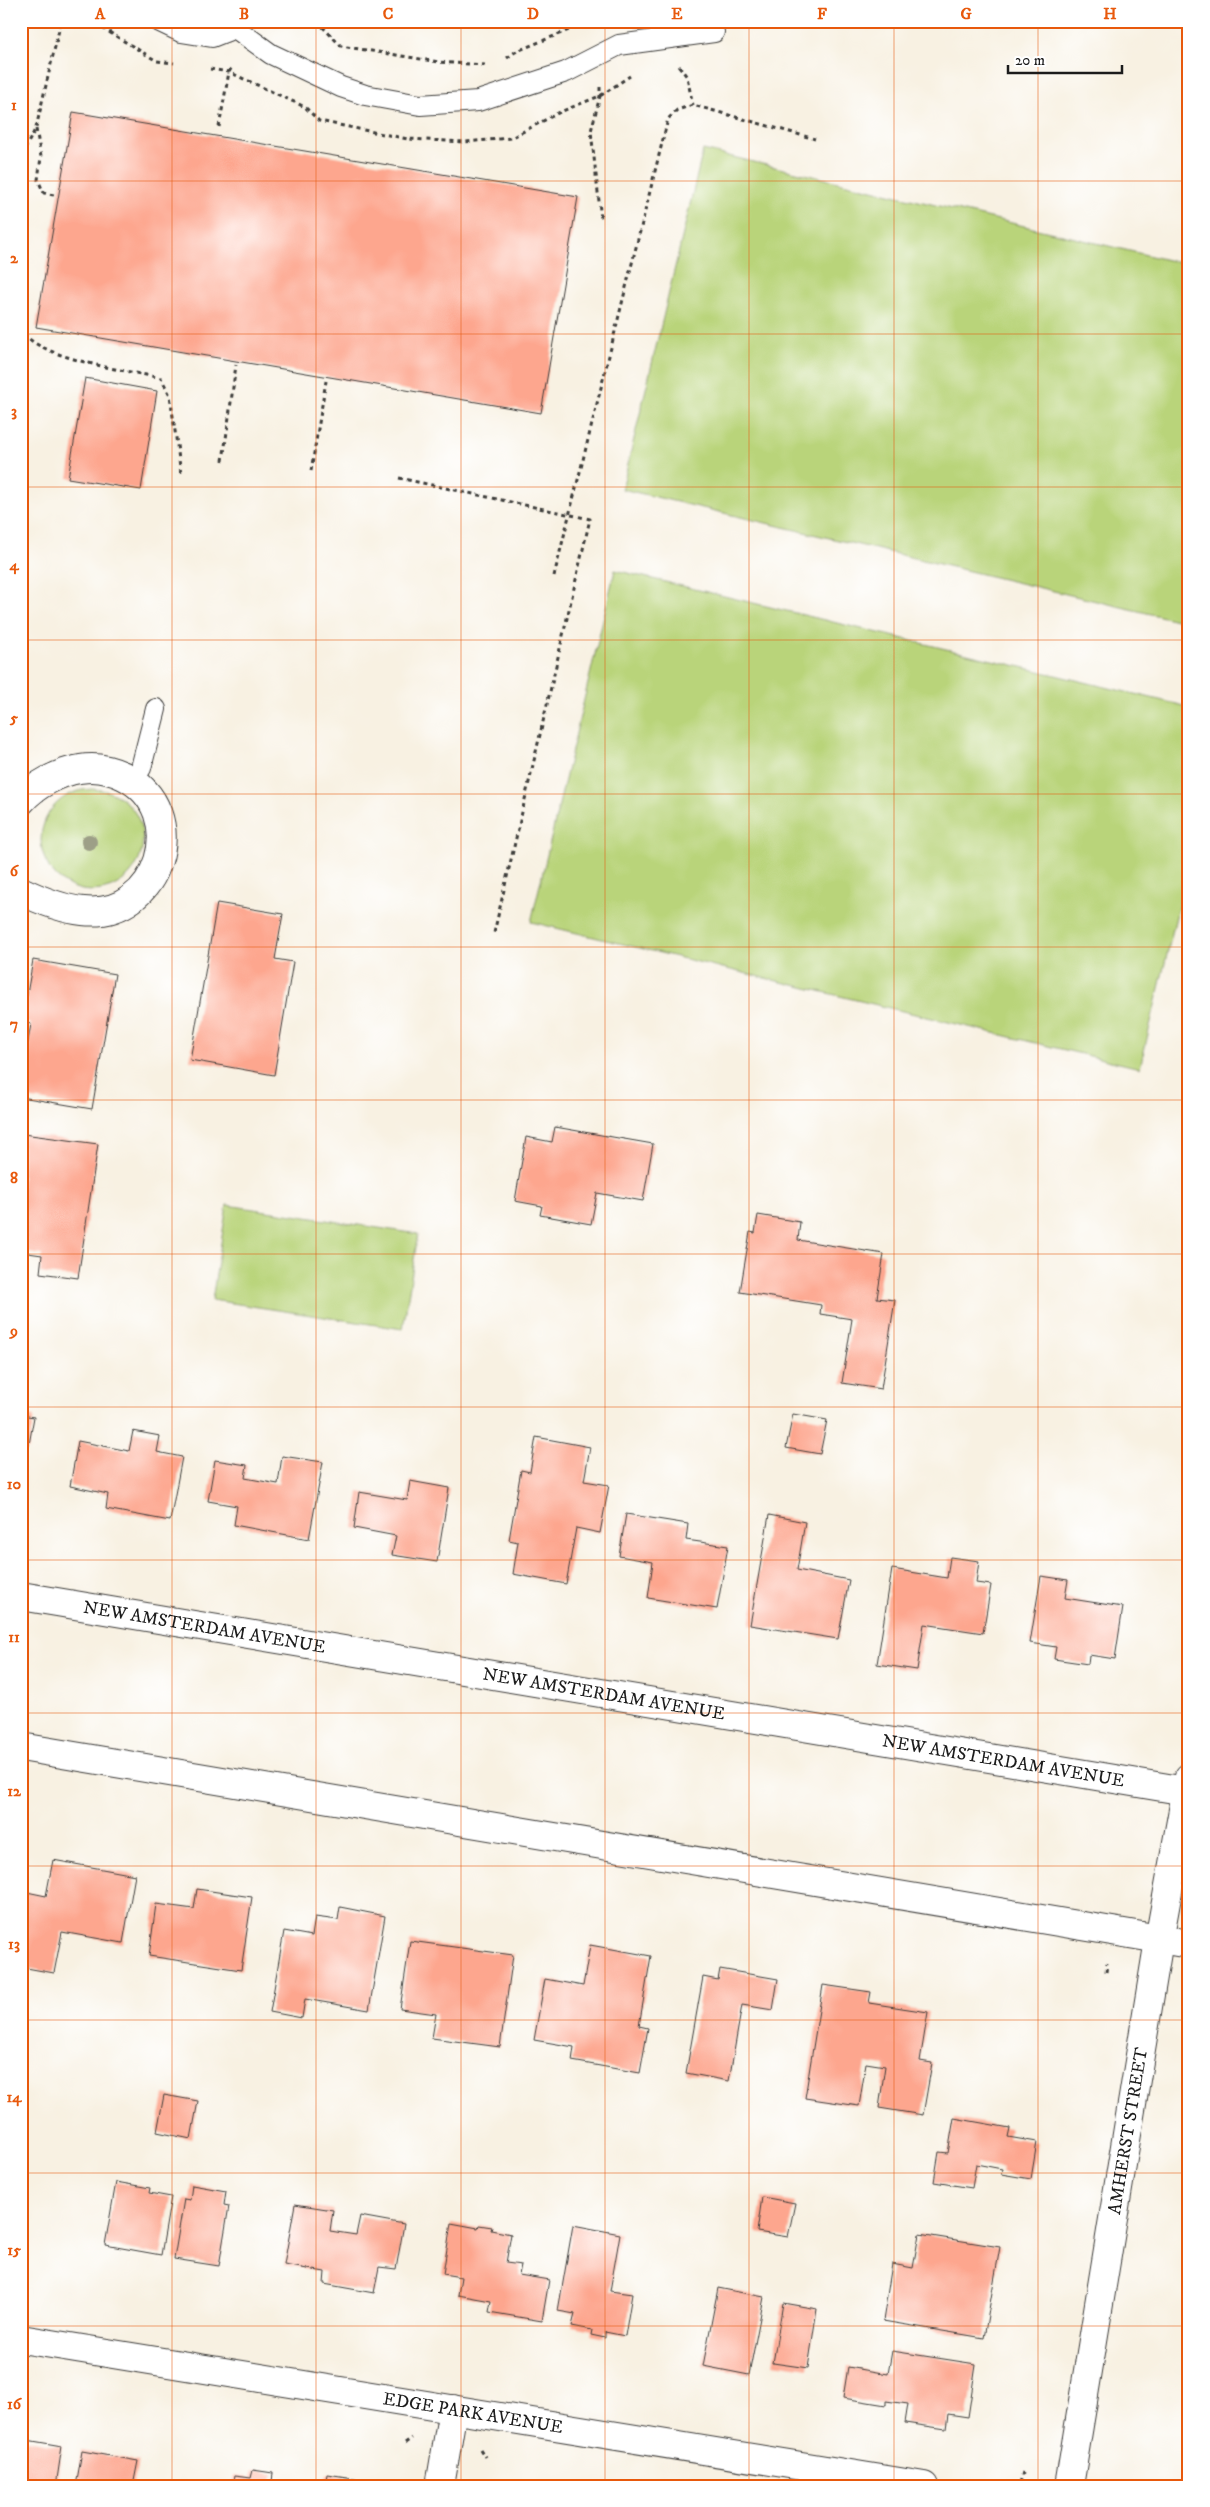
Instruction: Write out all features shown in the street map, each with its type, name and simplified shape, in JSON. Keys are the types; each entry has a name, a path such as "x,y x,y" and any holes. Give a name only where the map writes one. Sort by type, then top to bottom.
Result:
{"street":[{"path":"21,801 28,792 68,771 90,767 113,770 133,781 148,796 158,815 162,836 160,857 153,876 139,893 123,904 103,911 83,911 40,899 21,891"},
{"name":"NEW AMSTERDAM AVENUE","path":"21,1596 1188,1784"},
{"path":"21,1746 1189,1944"},
{"name":"AMHERST STREET","path":"1069,2486 1159,1940 1188,1784"},
{"name":"EDGE PARK AVENUE","path":"21,2339 924,2486"},
{"path":"440,2486 453,2409"}],"lane":[{"path":"158,21 181,32 212,37 236,25 271,54 341,87 365,95 420,105 478,101 566,72 619,45 714,32"},
{"path":"133,781 141,768 156,709"}],"path":[{"path":"21,156 36,128 61,21"},
{"path":"317,21 341,46 439,62 495,66"},
{"path":"502,61 515,52 591,21"},
{"path":"219,127 229,72 233,65"},
{"path":"600,77 600,96 591,131 601,219"},
{"path":"686,77 693,105"},
{"path":"554,576 668,119 677,110 693,105 815,139"},
{"path":"36,128 41,157 38,180 44,193 54,195"},
{"path":"21,326 22,331 36,345 54,354 161,378 170,395 182,474"},
{"path":"223,461 236,365"},
{"path":"311,470 326,381"},
{"path":"399,478 590,518 494,933"},
{"path":"405,2443 415,2437"},
{"path":"480,2448 485,2457"},
{"path":"1020,2484 1023,2473"}],"green space":[{"path":"703,150 1189,265 1189,623 622,489"},
{"path":"615,570 1189,707 1189,862 1140,1068 531,922"},
{"path":"92,789 111,793 128,804 139,821 143,840 139,859 128,876 111,887 92,891 73,887 56,876 45,859 41,840 45,821 56,804 73,793"},
{"path":"227,1205 418,1234 403,1329 212,1300"}],"building":[{"path":"73,112 578,197 541,413 36,327"},
{"path":"85,378 157,391 141,490 68,478"},
{"path":"217,903 283,914 275,959 293,962 274,1075 190,1060"},
{"path":"33,960 115,974 92,1109 21,1097 21,1080 31,1024 22,1022"},
{"path":"555,1127 653,1144 643,1201 597,1193 591,1224 540,1215 542,1206 515,1201 526,1137 552,1142"},
{"path":"23,1134 98,1144 78,1278 40,1273 42,1255 21,1252"},
{"path":"758,1215 800,1222 798,1240 884,1254 877,1298 895,1300 881,1389 842,1383 852,1319 820,1314 821,1305 740,1292 750,1232 755,1233"},
{"path":"793,1414 827,1420 820,1454 786,1448"},
{"path":"21,1415 34,1417 28,1450 21,1449"},
{"path":"133,1431 160,1436 157,1452 182,1457 170,1521 106,1509 108,1494 70,1486 78,1441 129,1451"},
{"path":"536,1437 590,1447 584,1481 609,1485 600,1533 576,1528 566,1584 513,1574 518,1542 509,1540 521,1470 530,1472"},
{"path":"282,1456 323,1462 309,1539 234,1525 237,1506 208,1501 215,1460 247,1465 245,1478 278,1484"},
{"path":"410,1481 449,1488 437,1562 392,1555 396,1536 354,1528 359,1492 407,1500"},
{"path":"626,1514 688,1524 686,1540 728,1546 717,1609 648,1598 653,1562 619,1556"},
{"path":"769,1515 805,1522 797,1570 849,1580 838,1639 750,1625"},
{"path":"950,1557 979,1561 976,1583 991,1585 983,1633 924,1624 917,1670 877,1664 892,1569 947,1578"},
{"path":"1041,1576 1068,1580 1065,1598 1123,1607 1115,1659 1089,1655 1088,1664 1054,1659 1056,1647 1030,1643"},
{"path":"53,1860 135,1875 123,1943 62,1932 54,1973 21,1967 22,1891 46,1896"},
{"path":"197,1889 252,1897 241,1970 149,1956 156,1904 194,1909"},
{"path":"340,1907 385,1916 369,2010 305,1999 302,2018 270,2012 284,1931 312,1936 315,1917 338,1920"},
{"path":"410,1941 513,1955 500,2047 432,2038 436,2014 400,2009"},
{"path":"590,1945 651,1956 639,2026 648,2028 640,2073 572,2061 574,2047 534,2040 545,1979 583,1986"},
{"path":"720,1969 778,1979 773,2010 742,2005 729,2081 686,2073 703,1977 718,1980"},
{"path":"823,1985 871,1992 869,2003 928,2012 920,2061 932,2063 923,2115 879,2108 885,2066 866,2063 859,2106 805,2098"},
{"path":"164,2095 198,2101 191,2139 157,2132"},
{"path":"954,2118 1010,2128 1008,2137 1037,2142 1031,2179 1001,2174 1002,2169 976,2164 972,2188 934,2182 939,2152 948,2153"},
{"path":"116,2182 150,2188 149,2193 171,2197 161,2255 105,2245"},
{"path":"192,2185 226,2191 224,2205 229,2206 219,2266 174,2259 184,2199 190,2200"},
{"path":"762,2197 795,2203 788,2237 757,2232"},
{"path":"295,2204 333,2210 330,2231 356,2235 360,2216 404,2224 396,2269 379,2267 374,2293 324,2284 325,2272 284,2265"},
{"path":"451,2223 478,2228 479,2225 492,2227 491,2230 511,2234 506,2263 521,2265 519,2275 549,2280 542,2321 489,2312 491,2301 458,2295 461,2277 443,2274"},
{"path":"573,2225 620,2234 610,2291 632,2294 625,2336 605,2332 605,2338 591,2335 592,2330 572,2326 575,2314 558,2311"},
{"path":"919,2234 1000,2247 984,2338 883,2321 892,2264 913,2268"},
{"path":"718,2288 764,2297 749,2375 703,2366"},
{"path":"783,2303 817,2309 808,2368 773,2363"},
{"path":"892,2351 976,2364 968,2417 948,2414 946,2429 905,2423 908,2404 886,2401 886,2405 843,2398 848,2367 888,2374"},
{"path":"21,2439 62,2446 56,2486 21,2486"},
{"path":"82,2451 138,2461 133,2486 76,2486"},
{"path":"253,2470 273,2473 272,2482 291,2486 232,2486 234,2476 251,2478"},
{"path":"327,2474 360,2479 359,2486 325,2486"}]}
